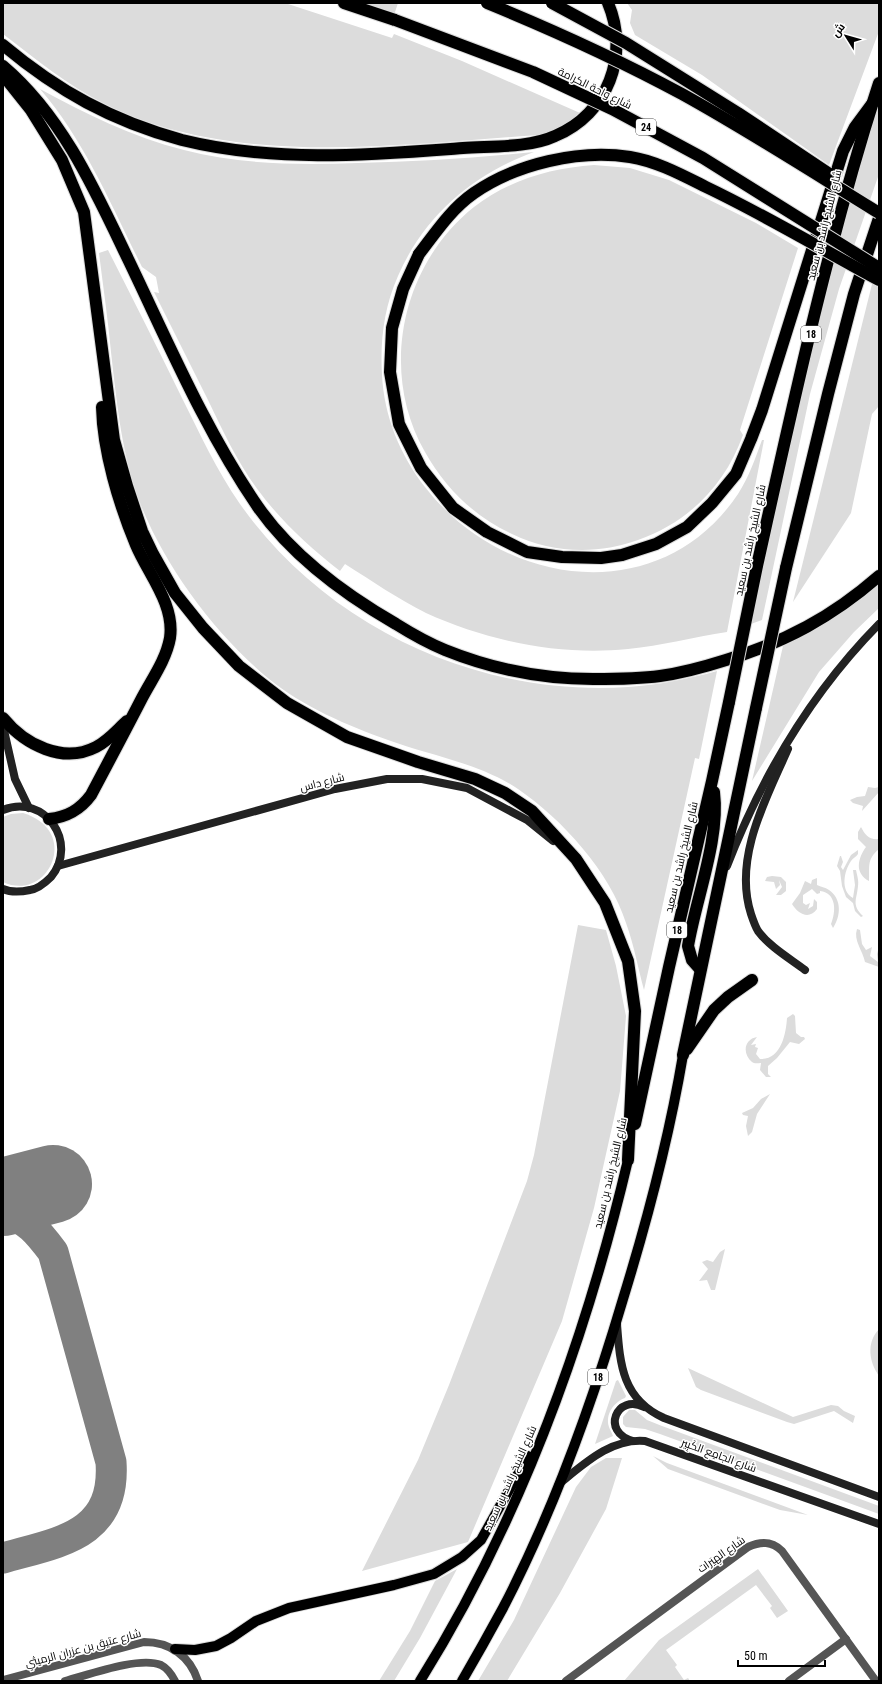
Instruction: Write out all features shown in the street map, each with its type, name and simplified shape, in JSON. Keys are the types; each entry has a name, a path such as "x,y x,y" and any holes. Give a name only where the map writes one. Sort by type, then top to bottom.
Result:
{"highway":[{"name":"شارع واحة الكرامة","path":"344,3 395,20 533,72 612,109 702,158 879,268"},
{"path":"487,3 571,39 681,94 734,124 879,213"},
{"path":"552,3 626,43 725,104 879,207"},
{"path":"3,45 43,77 79,99 125,121 181,139 229,149 277,155 333,156 403,152 530,143 554,137 579,122 592,111 602,98 612,77 616,59 616,41 613,18 608,3"},
{"path":"3,66 26,87 41,104 72,150 99,198 205,417 234,470 259,508 275,529 322,575 373,611 421,639 445,650 513,670 573,679 654,677 702,668 781,641 824,618 863,590 879,576"},
{"path":"3,75 31,110 62,160 84,212 114,440 142,531 175,593 203,628 239,666 287,703 347,737 418,762 475,779 506,793 532,811 576,859 605,903 628,961 635,1011 628,1160"},
{"name":"شارع الشيخ راشد بن سعيد","path":"628,1160 669,967 712,781 757,566 794,402 849,178 879,83"},
{"path":"872,104 855,127 843,151 762,410 736,474 712,503 687,527 656,544 622,555 601,558 562,557 527,552 487,532 453,508 421,468 399,424 390,372 392,328 403,289 419,254 448,216 474,193 513,172 559,158 601,155 630,157 669,169 737,202 879,280"},
{"name":"18","path":"683,1055 786,568 854,294 879,218"},
{"path":"49,819 67,816 75,812 87,802 164,656 170,637 170,622 163,596 136,545 114,479 103,423 105,376"},
{"path":"3,718 15,731 33,744 51,751 69,754 87,751 103,743 134,713"},
{"path":"700,969 692,960 688,946 713,832 715,807 712,781"},
{"path":"683,1055 714,1010 728,997 752,980"}],"main road":[{"name":"18","path":"462,1681 503,1607 533,1545 558,1485 600,1374 644,1230 661,1165 674,1110 683,1055"},
{"name":"شارع الشيخ راشد بن سعيد","path":"420,1681 456,1619 489,1556 550,1418 585,1317 616,1209 628,1160"},
{"path":"175,1649 195,1650 216,1646 256,1621 288,1608 394,1585 434,1574 451,1564 462,1557 481,1540 550,1418"}],"street":[{"path":"716,896 753,805 772,767 800,723 839,668 879,624"},
{"path":"800,723 759,819 749,853 745,885 750,909 757,930 770,944 805,970"},
{"path":"3,726 15,779 29,808"},
{"name":"شارع داس","path":"58,866 335,789 387,779 422,779 467,788 527,820 576,859"},
{"path":"3,810 9,807 37,810 49,819 57,830 61,844 61,858 58,866 56,871 46,882 34,889 21,892 3,889"},
{"name":"شارع الجامِع الكَبِير","path":"617,1321 622,1370 631,1390 647,1408 664,1418 879,1497"},
{"path":"633,1441 626,1439 619,1433 615,1425 616,1415 622,1407 631,1404 640,1405 647,1408"},
{"name":"شارع الجامِع الكَبِير","path":"558,1485 601,1452 633,1441 651,1442 879,1524"},
{"name":"شارع الهِيَرات","path":"566,1681 748,1547 762,1542 777,1546 782,1552 876,1681"},
{"path":"789,1681 846,1640"},
{"name":"شارع عتيق بن عزران الرميثي","path":"3,1680 144,1642 164,1644 175,1649 190,1665 198,1681"},
{"path":"65,1681 120,1666 138,1663 162,1665 171,1674 175,1681"}],"shaded area":[{"path":"3,3 285,3 392,38 394,34 462,61 580,113 562,127 540,135 432,143 319,147 263,145 208,138 155,124 105,104 65,81 3,34"},
{"path":"339,3 398,3 392,21"},
{"path":"627,3 879,3 879,31 829,165 702,75 635,35 630,23 632,10"},
{"path":"40,89 92,116 128,132 165,145 227,159 292,164 336,164 402,162 534,152 491,172 471,185 453,200 436,216 422,234 409,254 398,276 389,300 382,337 383,390 395,434 416,475 425,487 458,521 496,547 538,564 582,572 626,569 668,556 706,531 742,488 762,440 764,440 727,632 653,646 602,651 550,648 524,644 499,639 450,623 426,613 395,596 345,564 340,571 317,553 286,523 258,490 243,468 154,292 159,293 156,277 142,267 84,152 71,130"},
{"path":"879,99 879,174 839,289 810,394 762,620 748,625 824,282"},
{"path":"594,165 630,168 669,180 756,223 798,248 740,430 743,435 726,470 715,485 703,500 689,512 656,532 622,545 590,550 574,550 542,545 498,527 473,510 442,478 425,452 411,421 403,388 401,355 405,321 414,289 429,258 449,231 474,207 501,189 546,172"},
{"path":"108,250 209,452 240,504 275,548 316,586 361,619 410,645 462,666 516,680 572,687 628,687 673,681 717,671 699,759 695,758 644,990 629,931 619,904 609,885 582,848 551,815 535,801 503,780 471,766 405,746 341,722 296,698 269,679 250,662 213,623 196,601 180,578 153,532 135,489 125,451 118,412 99,253"},
{"path":"879,256 879,406 872,414 851,513 793,602"},
{"path":"879,584 879,608 854,632 819,672 752,781 783,646 828,622"},
{"path":"868,787 879,787 879,792 862,811 863,806 853,803 850,800 865,796"},
{"path":"23,813 41,822 51,834 54,848 52,862 45,874 33,883 19,886 3,882 3,817 11,814"},
{"path":"861,827 868,836 873,839 879,839 879,849 870,860 869,881 864,878 859,870 859,860 866,847 858,839 858,832"},
{"path":"858,850 858,854 849,865 844,881 846,891 853,898 855,885 853,870 856,870 858,882 856,905 859,912 863,916 861,917 855,911 853,903 846,897 842,886 840,871 837,866 841,856 843,862 841,867 843,870 851,855"},
{"path":"767,877 781,877 786,882 786,891 781,895 776,895 782,887 779,880 780,885 776,889 774,882 765,881"},
{"path":"817,878 817,885 829,890 836,898 838,903 838,918 833,928 831,924 834,914 834,904 830,895 826,892 820,891 820,893 817,894 812,889 803,895 803,903 806,905 810,903 808,909 813,906 814,899 817,902 817,909 811,914 807,915 800,913 792,904 800,893 805,881 811,884 812,880"},
{"path":"578,925 606,930 616,966 626,1016 620,1091 594,1208 562,1321 468,1542 362,1571 418,1460 449,1385 527,1181 534,1155"},
{"path":"857,929 860,930 862,944 866,950 872,947 870,956 878,962 877,954 879,947 879,967 865,962 856,937"},
{"path":"793,1014 795,1016 796,1033 805,1039 799,1044 790,1042 777,1058 768,1066 768,1074 771,1077 766,1077 760,1070 761,1063 753,1063 749,1059 746,1051 747,1044 753,1038 757,1037 751,1045 756,1044 755,1047 758,1048 756,1054 760,1059 773,1055 778,1051 784,1038 787,1018"},
{"path":"770,1094 757,1114 752,1132 748,1136 746,1126 748,1116 743,1115 742,1113 753,1108 761,1099"},
{"path":"725,1249 715,1290 711,1290 707,1280 699,1281 708,1269 702,1262 707,1260 713,1262 720,1252"},
{"path":"879,1329 879,1376 873,1365 870,1352 872,1340"},
{"path":"688,1368 793,1417 831,1405 838,1406 844,1411 855,1416 853,1423 834,1411 794,1424 787,1422 701,1390 696,1387"},
{"path":"618,1380 626,1396 617,1402 609,1413 608,1422 613,1436 595,1444 616,1381"},
{"path":"629,1410 635,1410 647,1420 662,1426 879,1506 879,1514 660,1434 645,1429 626,1427 623,1424 623,1417"},
{"path":"653,1456 667,1463 808,1515 780,1510 668,1469"},
{"path":"606,1458 622,1458 606,1509 560,1593 507,1681 478,1681 514,1620 576,1487 591,1467"},
{"path":"457,1569 420,1638 394,1681 379,1681 410,1631 435,1581"},
{"path":"758,1569 788,1611 777,1618 770,1608 772,1606 756,1585 666,1650 677,1665 675,1667 684,1680 688,1678 690,1681 624,1681 659,1640"}],"taxiway":[{"path":"3,1212 26,1222 53,1252 111,1462 110,1487 104,1506 94,1521 80,1532 63,1540 44,1547 3,1558"}],"runway":[{"path":"3,1197 53,1184"}]}
